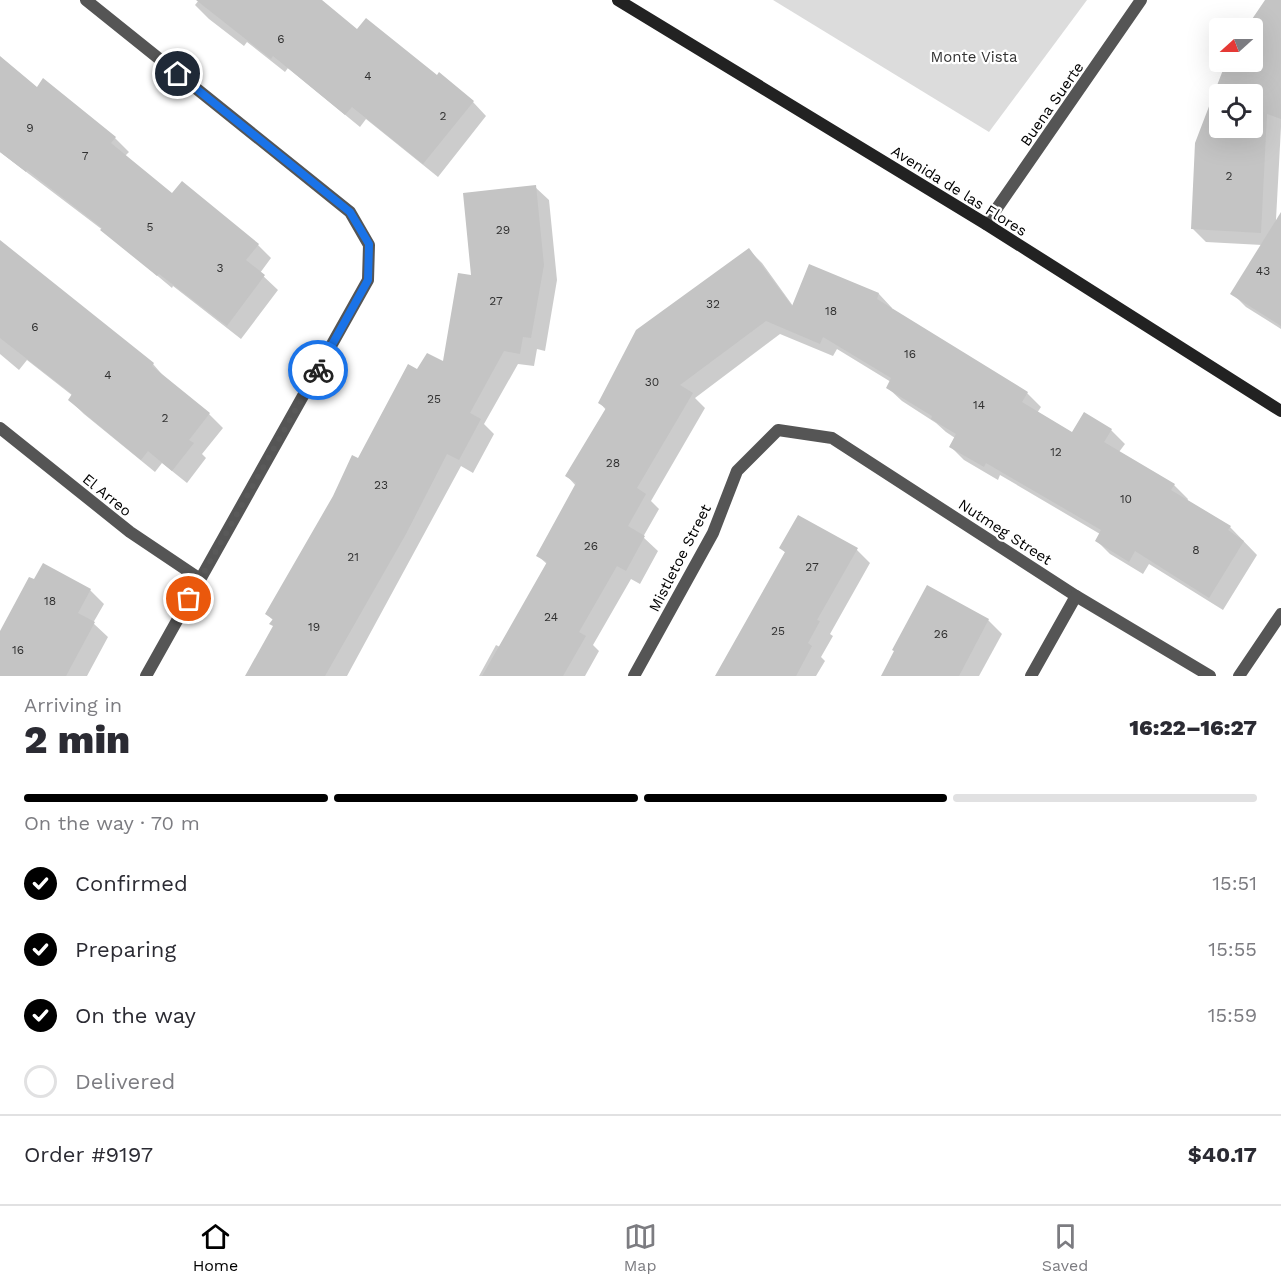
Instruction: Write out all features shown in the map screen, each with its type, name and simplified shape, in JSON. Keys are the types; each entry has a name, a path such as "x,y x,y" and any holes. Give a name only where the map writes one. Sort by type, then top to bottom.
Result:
{"main road":[{"name":"Avenida de las Flores","path":"618,0 986,224 1281,411"}],"street":[{"path":"86,0 350,212 369,244 368,280 146,676"},
{"name":"Buena Suerte","path":"986,224 1141,0"},
{"name":"El Arreo","path":"0,428 130,532 200,579"},
{"name":"Nutmeg Street","path":"778,430 831,438 1076,596 1210,676"},
{"name":"Mistletoe Street","path":"634,676 713,533 737,471 778,430"},
{"path":"1031,676 1076,596"},
{"path":"1239,676 1281,614"}],"green space":[{"name":"Monte Vista","path":"773,0 1087,0 989,132"}],"building":[{"path":"196,0 322,0 357,29 366,18 437,75 439,72 474,101 423,164 352,107 345,115 273,56 271,59"},
{"path":"1265,0 1281,0 1281,119 1267,114 1261,233 1191,229 1195,143 1209,106 1209,138 1263,138 1263,84 1218,84 1222,72 1263,72 1263,18 1253,18"},
{"path":"0,56 37,87 43,78 116,137 111,143 172,193 182,181 259,244 246,260 265,275 227,326 159,274 157,276 100,230 102,228 0,152"},
{"path":"536,185 544,265 531,338 523,337 520,354 504,351 470,413 481,419 459,460 447,454 406,534 325,676 245,676 273,626 269,624 273,619 265,614 333,496 352,455 358,458 408,364 417,369 427,353 443,361 458,273 471,275 463,193"},
{"path":"1281,212 1281,326 1230,294"},
{"path":"0,240 154,363 152,366 210,413 189,440 194,443 172,471 148,451 141,460 68,400 72,394 0,338"},
{"path":"749,248 792,306 809,264 879,293 877,299 1028,392 1022,402 1072,432 1084,412 1112,429 1104,442 1175,484 1171,490 1231,526 1228,530 1244,541 1209,598 1135,551 1129,562 1095,541 1101,530 986,463 984,467 949,447 956,434 931,419 932,416 886,388 891,378 823,337 820,344 766,321 680,385 693,393 637,488 646,494 628,526 645,536 626,571 617,566 579,632 586,636 563,676 482,676 547,562 536,556 576,483 565,476 606,408 598,403 636,330"},
{"path":"798,515 858,548 817,620 820,621 808,643 812,646 796,676 715,676 785,552 779,548"},
{"path":"43,563 91,589 78,613 95,622 66,676 0,676 0,631 29,577 34,579"},
{"path":"927,585 989,619 959,676 881,676 894,651 892,650"}],"way so far":[{"path":"189,599 318,370"}],"route":[{"path":"178,74 350,212 369,244 368,280 318,370"}]}
